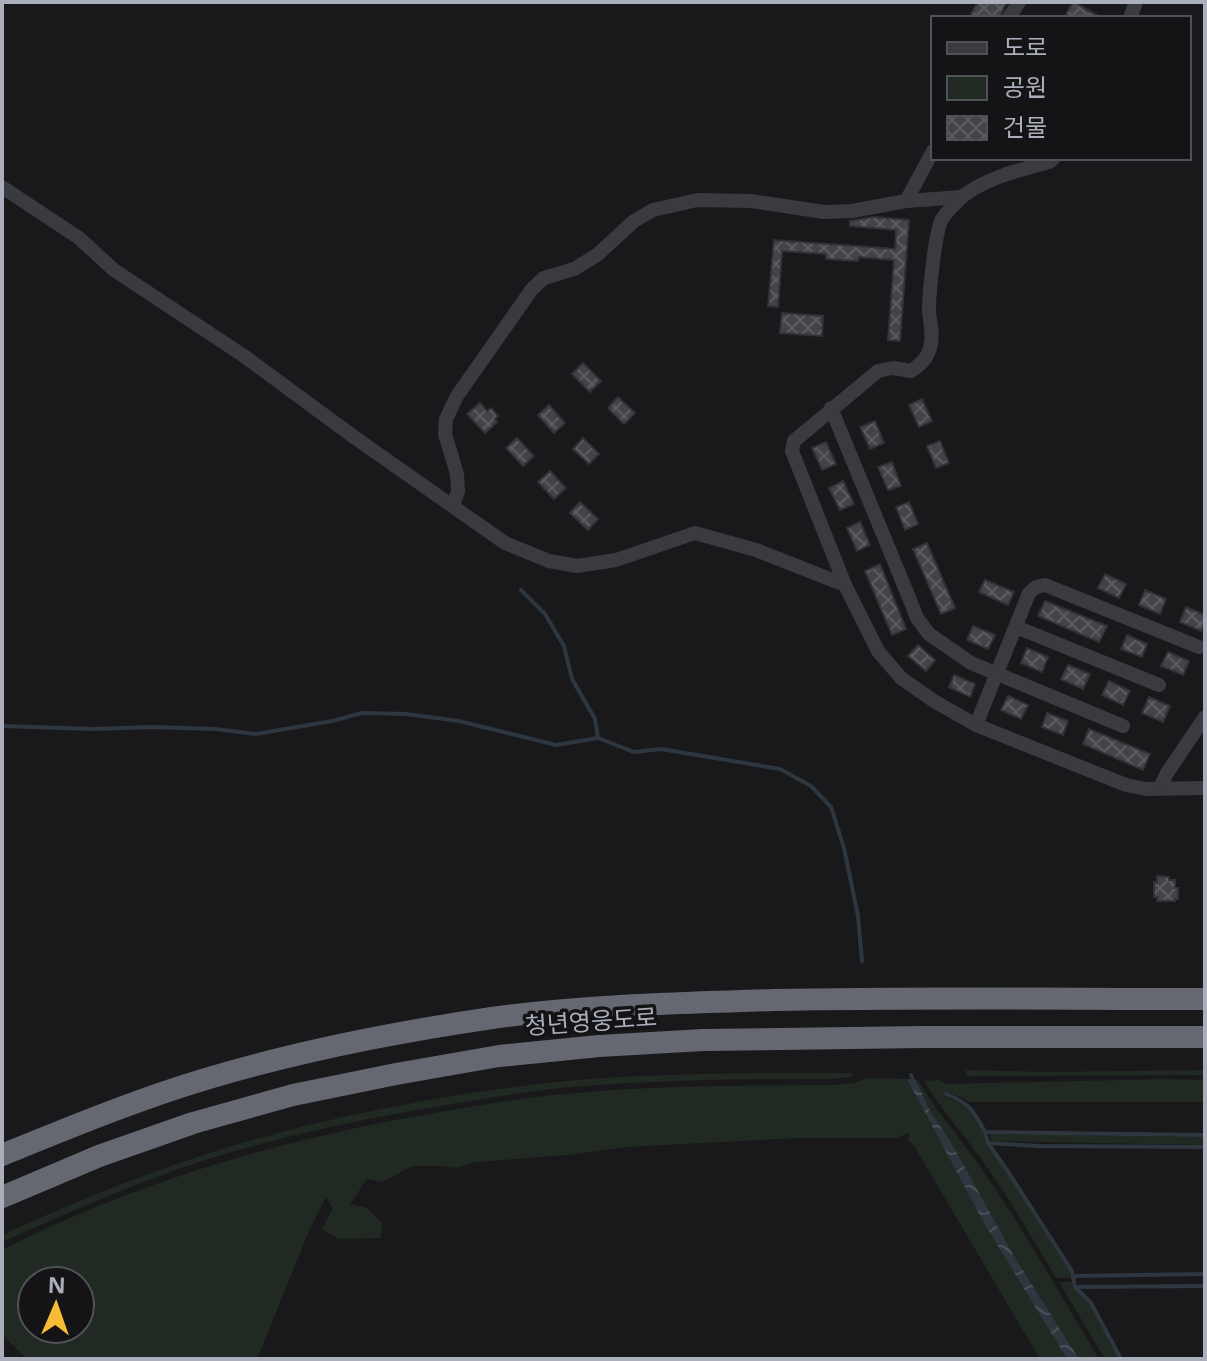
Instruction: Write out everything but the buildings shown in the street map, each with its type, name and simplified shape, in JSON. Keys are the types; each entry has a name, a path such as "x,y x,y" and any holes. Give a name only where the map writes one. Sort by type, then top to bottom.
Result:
{"highway":[{"name":"청년영웅도로","path":"2,1155 85,1120 182,1087 284,1058 493,1018 702,1002 1205,999"},
{"name":"청년영웅도로","path":"2,1197 99,1156 193,1123 293,1095 499,1056 703,1040 1205,1037"}],"street":[{"path":"906,201 931,155"},
{"path":"1052,160 984,183 962,197 942,219 929,308 931,346 924,362 911,371 893,368 878,371 794,441 792,451 845,585 878,651 901,678 976,725 1126,785 1146,789 1205,788"},
{"path":"2,187 79,238 114,270 244,356 505,543 549,561 577,566 616,560 695,533 756,550 845,585"},
{"path":"453,506 458,491 457,474 445,434 446,419 457,396 532,289 544,278 574,269 597,255 634,221 653,210 697,200 751,201 824,212 962,197"},
{"path":"831,408 917,618 929,634 949,650 996,675 1123,726"},
{"path":"976,725 1029,593 1036,587 1045,585 1199,647"},
{"path":"1016,627 1159,685"},
{"path":"1160,788 1205,717"}],"green space":[{"path":"966,1070 1205,1070 1205,1075 967,1076"},
{"path":"853,1073 852,1077 828,1079 682,1081 550,1089 361,1121 245,1148 170,1172 2,1242 2,1235 149,1174 265,1137 361,1113 556,1082 636,1076"},
{"path":"867,1078 907,1079 985,1225 1067,1359 1040,1359 908,1140 909,1133 896,1138 796,1138 627,1147 476,1162 455,1168 412,1166 383,1182 367,1179 350,1204 367,1208 382,1223 381,1238 339,1239 322,1229 333,1208 326,1197 257,1359 27,1359 2,1335 2,1250 107,1202 216,1164 384,1122 535,1097 667,1087 834,1085"},
{"path":"916,1080 1009,1209 1099,1359 1079,1359 1014,1256 952,1144 930,1111"},
{"path":"939,1080 945,1084 1205,1080 1205,1102 968,1102 946,1092 943,1096 972,1111 986,1144 1070,1271 1071,1278 1056,1278 979,1156 924,1081"},
{"path":"990,1134 1205,1137 1205,1145 991,1141"},
{"path":"1059,1282 1072,1282 1089,1304 1119,1359 1105,1359"}],"water":[{"path":"907,1079 916,1080 930,1111 952,1144 1014,1256 1079,1359 1067,1359 985,1225"}],"waterway":[{"path":"521,590 545,614 564,646 572,679 595,719 598,738"},
{"path":"2,726 152,727 256,734 362,713 406,714 459,721 556,745 598,738 634,752 661,749 780,769 811,786 831,807 844,848 858,916 862,961"},
{"path":"911,1075 915,1084"},
{"path":"946,1094 970,1108 985,1132 1205,1135"},
{"path":"985,1132 988,1143 1072,1271 1075,1287 1091,1303 1121,1359"},
{"path":"988,1143 1205,1147"},
{"path":"1073,1276 1205,1274"},
{"path":"1075,1287 1205,1286"}]}
